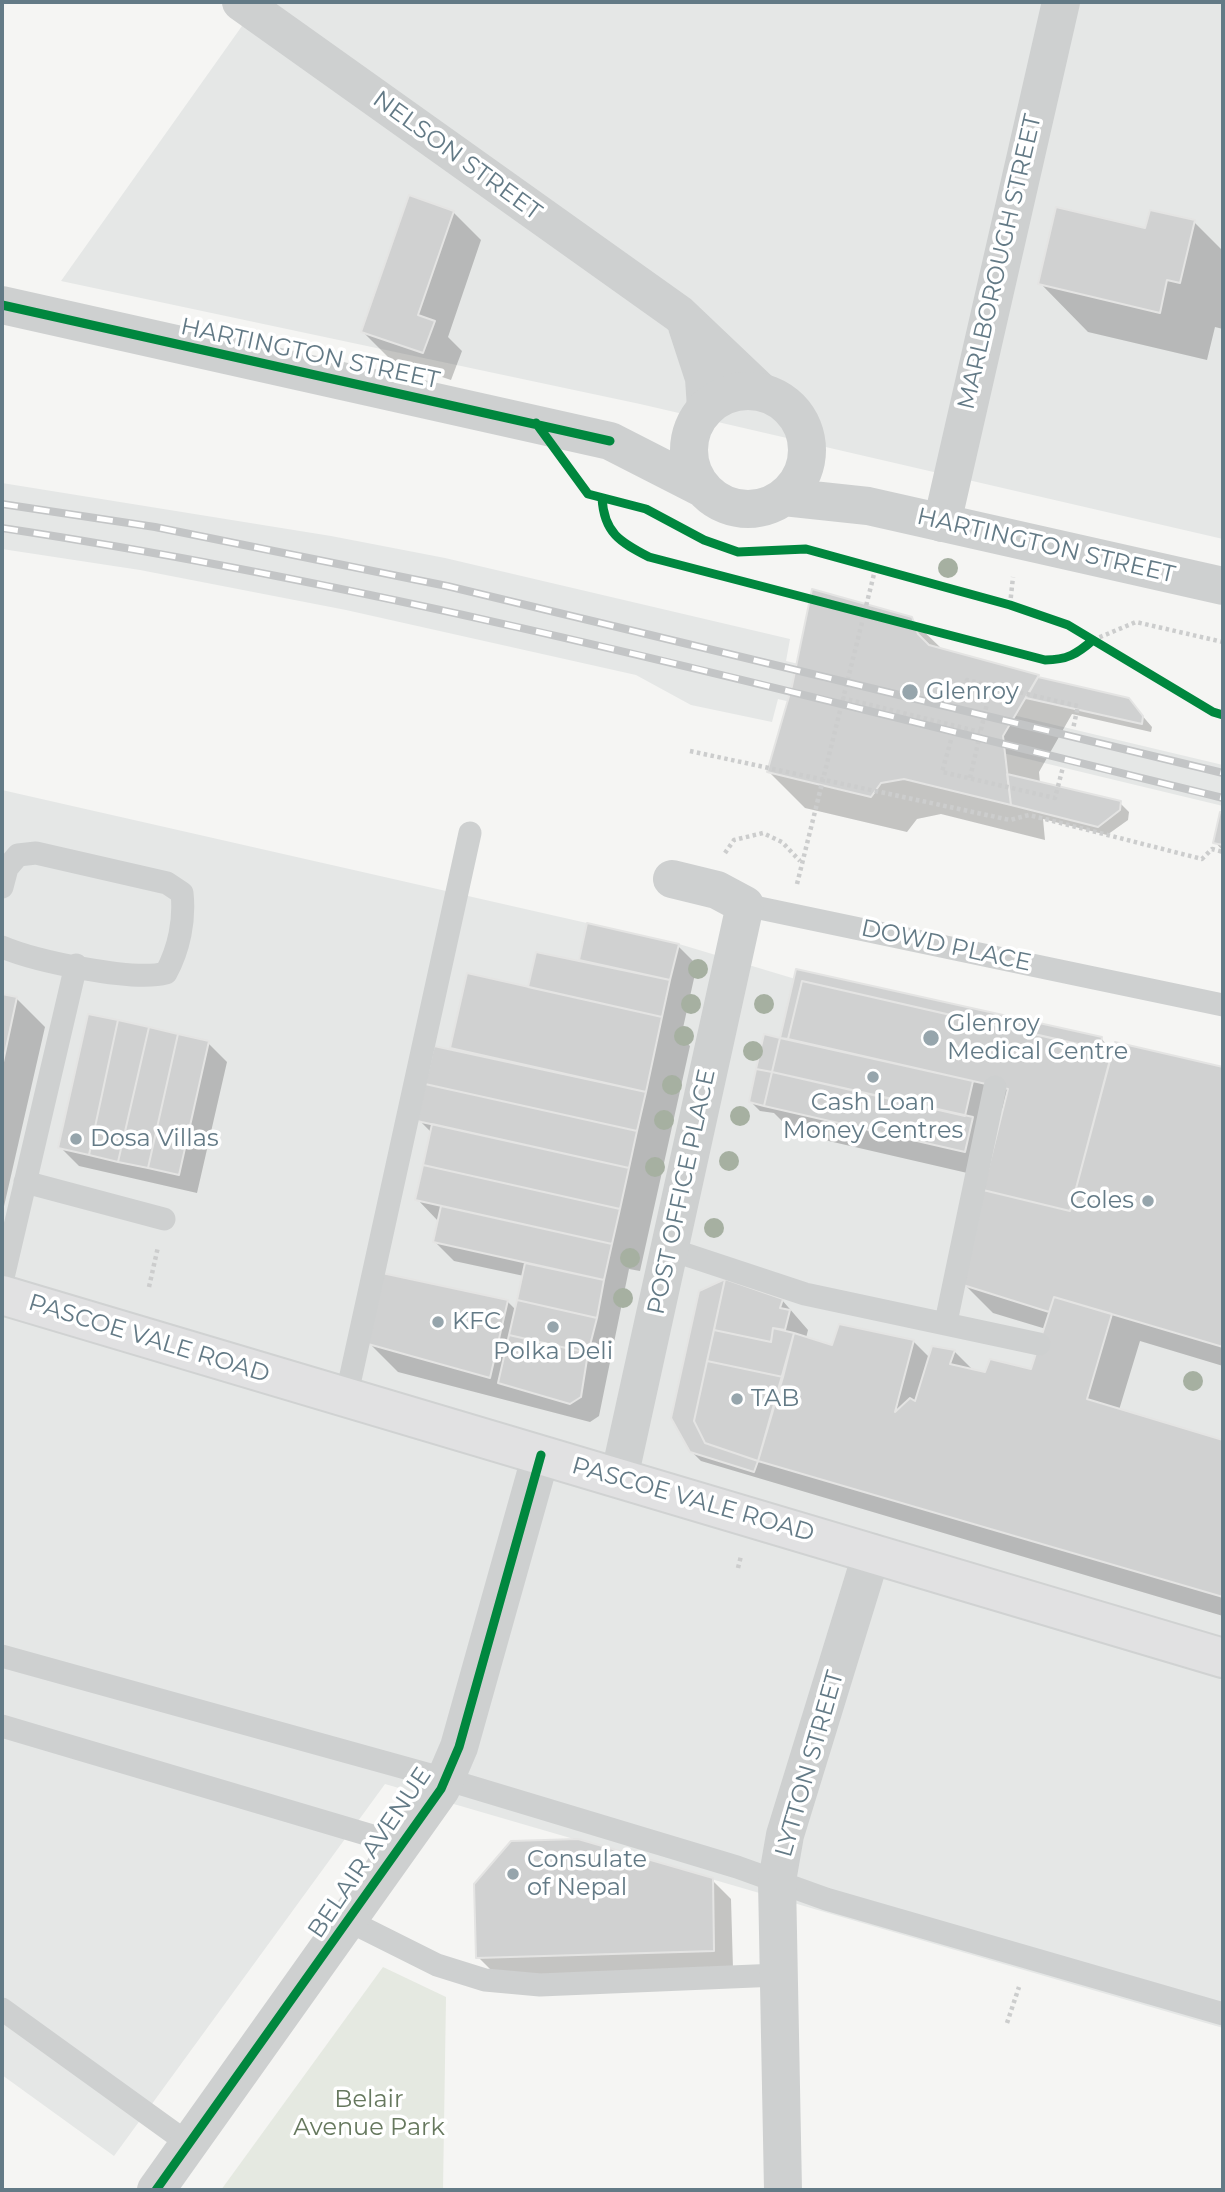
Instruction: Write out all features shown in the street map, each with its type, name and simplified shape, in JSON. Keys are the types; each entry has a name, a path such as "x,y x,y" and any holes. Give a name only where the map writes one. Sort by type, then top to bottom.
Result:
{"main road":[{"name":"PASCOE VALE ROAD","path":"2,1295 1223,1658"}],"street":[{"name":"NELSON STREET","path":"241,2 673,310 760,391"},
{"name":"MARLBOROUGH STREET","path":"942,523 1061,2"},
{"name":"HARTINGTON STREET","path":"2,305 610,440 642,441 682,432 701,416"},
{"name":"NELSON STREET","path":"673,310 690,329 704,377 701,416"},
{"path":"740,391 760,391 779,398 794,411 804,428 808,448 805,467 798,484 785,497 768,506 742,509 716,500 702,488 693,473 689,456 689,439 701,416 721,396 740,391"},
{"name":"HARTINGTON STREET","path":"610,440 702,488"},
{"name":"HARTINGTON STREET","path":"808,448 822,469 868,506"},
{"name":"HARTINGTON STREET","path":"785,497 868,506 1223,586"},
{"name":"DOWD PLACE","path":"687,882 717,890 745,905"},
{"name":"POST OFFICE PLACE","path":"619,1478 745,905"},
{"name":"BELAIR AVENUE","path":"156,2190 403,1845 445,1779 459,1747 541,1455"},
{"name":"LYTTON STREET","path":"783,2190 777,1881 785,1835 872,1552"}],"lane":[{"path":"346,1398 470,833"},
{"path":"2,887 7,868 18,855 36,853 167,883 182,893 184,912 173,959 166,973 149,978 76,965 2,947"},
{"name":"DOWD PLACE","path":"745,905 1223,1005"},
{"path":"2,1282 76,965"},
{"path":"946,1322 995,1087"},
{"path":"25,1182 164,1219"},
{"path":"669,1249 805,1293 1039,1344"},
{"path":"2,1656 445,1779 777,1881 826,1899 1223,2014"},
{"path":"2,1726 403,1845"},
{"path":"349,1921 437,1965 485,1980 540,1985 778,1975"},
{"path":"2,2009 189,2144"}],"path":[{"path":"864,563 889,570"},
{"path":"792,915 800,862 876,566"},
{"path":"997,601 1022,609"},
{"path":"851,611 876,618"},
{"path":"1088,637 1136,622 1223,642"},
{"path":"1088,637 1104,646"},
{"path":"1084,647 1088,637"},
{"path":"961,702 967,680 1078,706 1073,729"},
{"path":"970,778 991,686"},
{"path":"842,698 979,732"},
{"path":"951,740 942,772 1055,798 1063,767"},
{"path":"690,751 1010,820 1029,815 1202,859 1213,849 1223,852"},
{"path":"687,882 734,840 763,833 782,842 800,862"},
{"path":"149,1287 164,1219"}],"shaded area":[{"path":"259,2 1223,2 1223,539 640,404 61,281"},
{"path":"2,483 331,536 445,558 790,639 786,661 1223,765 1223,806 778,699 772,722 691,705 636,675 346,610 140,570 2,549"},
{"path":"2,790 679,944 802,981 1112,1051 1115,1042 1223,1067 1223,2028 385,1784 114,2156 2,2075"}],"green space":[{"name":"Belair Avenue Park","path":"383,1967 446,1997 443,2190 221,2190"}],"building":[{"path":"409,195 454,211 418,315 435,321 423,353 361,332"},
{"path":"1056,207 1145,228 1150,210 1195,220 1180,283 1167,280 1160,313 1038,284"},
{"name":"Glenroy","path":"812,589 912,617 918,634 929,645 1039,675 1003,736 1011,805 904,779 881,783 871,797 767,772 792,686"},
{"path":"1038,677 1129,698 1143,716 1142,724 1026,698"},
{"path":"1007,774 1121,801 1120,810 1098,827 1011,805"},
{"path":"1220,812 1223,813 1223,845 1213,843"},
{"path":"587,923 679,944 670,980 579,960"},
{"path":"536,952 670,980 662,1017 528,987"},
{"path":"796,969 1102,1037 1100,1049 802,981 788,1039 780,1038"},
{"path":"467,973 662,1017 646,1092 450,1048"},
{"path":"802,981 1112,1052 1070,1211 983,1190 1008,1089 788,1039"},
{"path":"2,994 17,997 2,1067"},
{"path":"88,1014 118,1020 89,1155 58,1148"},
{"path":"118,1020 149,1027 118,1162 89,1155"},
{"path":"149,1027 178,1034 148,1168 118,1162"},
{"path":"178,1034 209,1041 179,1175 148,1168"},
{"path":"764,1034 780,1038 772,1072 756,1069"},
{"name":"Cash Loan Money Centres","path":"780,1038 973,1081 965,1116 772,1072"},
{"name":"Coles","path":"1115,1042 1223,1067 1223,1347 1054,1297 1049,1312 963,1285 983,1190 1070,1211"},
{"path":"434,1046 646,1092 637,1131 425,1084"},
{"path":"756,1069 772,1072 764,1106 749,1102"},
{"path":"772,1072 973,1117 965,1152 764,1106"},
{"path":"425,1084 637,1131 629,1168 417,1121"},
{"path":"432,1124 629,1168 620,1209 423,1165"},
{"path":"423,1165 620,1209 612,1244 415,1200"},
{"path":"441,1206 612,1244 604,1280 433,1242"},
{"path":"525,1263 604,1280 597,1318 517,1300"},
{"name":"KFC","path":"382,1273 508,1300 490,1378 368,1344"},
{"path":"725,1279 694,1421 705,1443 758,1461 754,1472 690,1452 671,1418 699,1291"},
{"path":"725,1279 783,1299 780,1308 790,1310 785,1330 773,1328 771,1342 714,1330"},
{"path":"1054,1297 1112,1314 1087,1399 1223,1440 1223,1597 758,1461 794,1333 832,1345 839,1324 914,1340 895,1412 910,1398 915,1401 932,1346 955,1350 950,1364 985,1372 990,1359 1031,1369"},
{"name":"Polka Deli","path":"517,1300 597,1318 588,1353 509,1335"},
{"path":"773,1328 794,1333 783,1377 707,1361 714,1330 771,1342"},
{"path":"509,1335 588,1353 581,1397 570,1404 498,1383"},
{"name":"TAB","path":"707,1361 783,1377 758,1461 705,1443 694,1421"},
{"path":"578,1839 713,1878 714,1951 476,1958 474,1884 511,1841"}],"railway":[{"path":"2,504 155,527 447,586 1223,773"},
{"path":"2,528 156,553 463,615 767,686 1223,798"}],"cycle path":[{"path":"2,305 610,441"},
{"path":"536,423 588,494 646,509 704,540 738,552 806,549 1010,605 1068,625 1213,712 1223,715"},
{"path":"602,498 606,520 615,535 649,557 1045,660 1071,655 1093,640"},
{"path":"156,2190 441,1789 459,1747 541,1455"}],"place":[{"name":"Glenroy","path":"910,692"},
{"name":"Glenroy Medical Centre","path":"931,1038"},
{"name":"Cash Loan Money Centres","path":"873,1077"},
{"name":"Dosa Villas","path":"76,1139"},
{"name":"Coles","path":"1148,1201"},
{"name":"KFC","path":"438,1322"},
{"name":"Polka Deli","path":"553,1327"},
{"name":"TAB","path":"737,1399"},
{"name":"Consulate of Nepal","path":"513,1874"}]}
